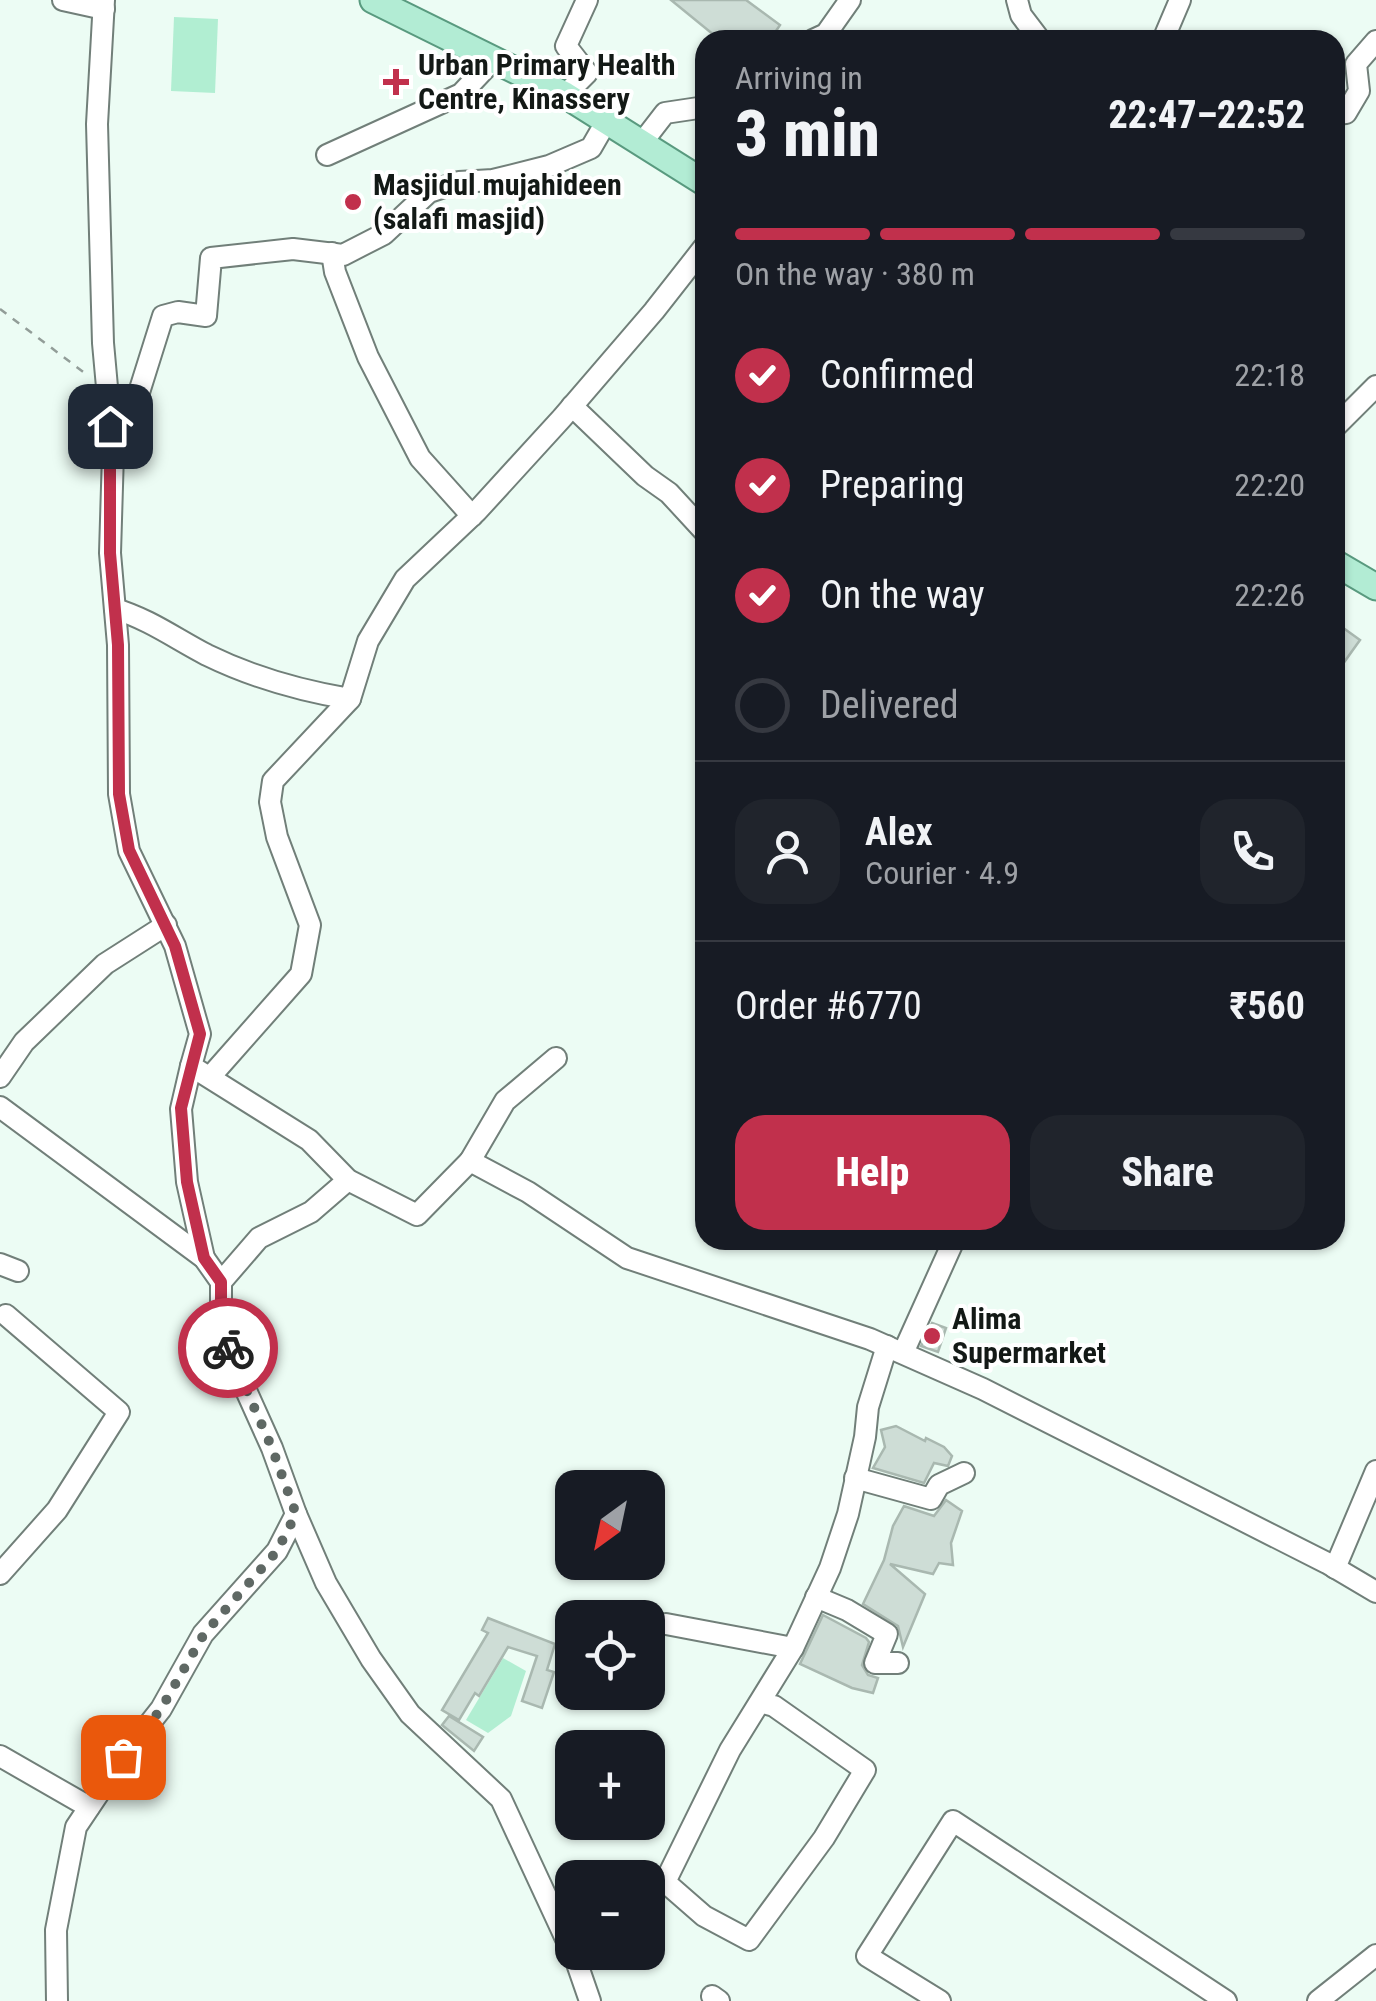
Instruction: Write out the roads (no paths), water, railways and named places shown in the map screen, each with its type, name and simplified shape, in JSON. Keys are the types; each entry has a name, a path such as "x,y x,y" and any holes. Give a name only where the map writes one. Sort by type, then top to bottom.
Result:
{"main road":[{"path":"373,0 565,95 695,178"},
{"path":"1345,569 1376,587"}],"street":[{"path":"63,0 104,5 97,124 113,453 110,553 118,645 119,794 129,850 166,924 200,1034 200,1071"},
{"path":"565,95 587,73 566,46 588,0"},
{"path":"830,30 850,0"},
{"path":"1017,0 1020,15 1032,30"},
{"path":"1168,30 1180,0"},
{"path":"1345,113 1360,91 1356,64 1376,41"},
{"path":"327,155 460,94 494,59"},
{"path":"641,144 666,113 695,109"},
{"path":"108,394 136,402 163,316 178,312 206,316 211,258 293,249 343,254 384,234 429,192 459,182 493,180 548,166 591,148 606,122"},
{"path":"332,253 368,357 420,458 472,516"},
{"path":"204,1258 187,1182 181,1108 200,1071 301,974 310,924 277,837 270,802 273,781 350,699 368,641 404,579 472,516 654,312 695,259"},
{"path":"1345,417 1376,386"},
{"path":"572,406 695,521"},
{"path":"115,609 134,614 236,668 350,699"},
{"path":"0,1077 7,1051 24,1042 105,964 166,924"},
{"path":"200,1071 309,1140 348,1180 417,1215 470,1161 505,1102 556,1058"},
{"path":"0,1107 204,1258 221,1282 221,1334 326,1583 371,1659 410,1714 500,1799 555,1914"},
{"path":"470,1161 528,1192 627,1258 895,1350 983,1389 1376,1592"},
{"path":"221,1282 259,1238 311,1212 348,1180"},
{"path":"760,1702 774,1706 865,1770 824,1838 749,1940 704,1916 665,1882 730,1750 793,1648 816,1597 848,1514 866,1437 868,1408 949,1250"},
{"path":"0,1574 58,1510 119,1412 6,1316"},
{"path":"1335,1568 1376,1471"},
{"path":"854,1478 932,1499 939,1485 964,1474"},
{"path":"56,2001 56,1930 76,1827 161,1709 204,1634 277,1551 296,1514"},
{"path":"816,1597 887,1634 875,1663 898,1664"},
{"path":"666,1624 747,1636 793,1648"},
{"path":"0,1756 89,1807"},
{"path":"940,2001 866,1956 953,1820 1226,2001"},
{"path":"1318,2001 1376,1955"},
{"path":"581,1970 590,2001"}],"place":[{"name":"Urban Primary Health Centre, Kinassery","path":"396,82"},
{"name":"Masjidul mujahideen (salafi masjid)","path":"353,202"},
{"name":"Alima Supermarket","path":"932,1336"}]}
